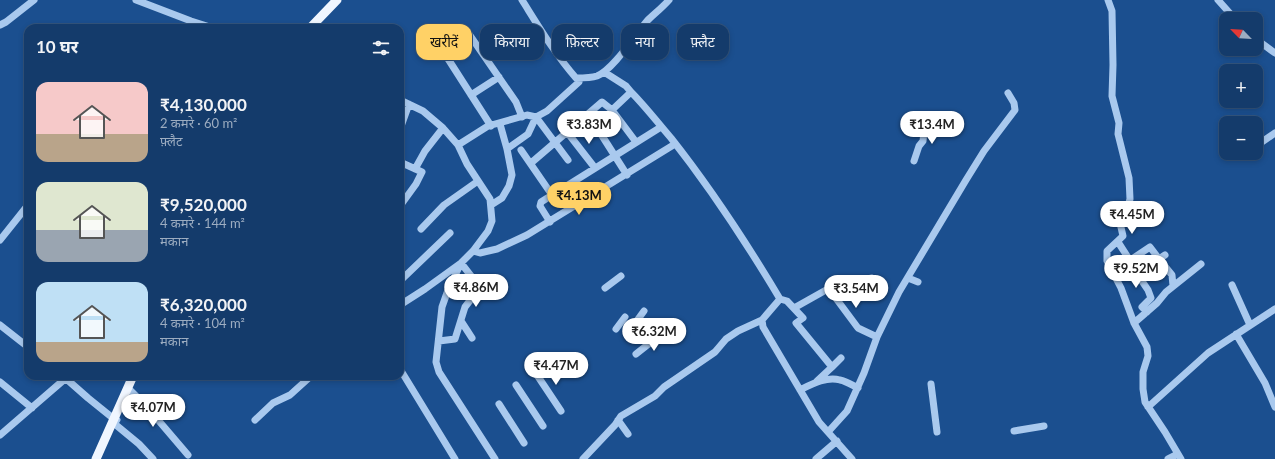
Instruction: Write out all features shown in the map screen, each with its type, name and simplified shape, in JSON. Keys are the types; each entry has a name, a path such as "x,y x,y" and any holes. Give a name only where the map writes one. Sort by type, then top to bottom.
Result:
{"main road":[{"path":"314,24 337,0"},
{"path":"318,24 341,0"},
{"path":"101,459 131,380"},
{"path":"96,459 135,380"}],"street":[{"path":"0,25 34,0"},
{"path":"522,0 547,41 576,78 597,76 604,72 622,53 647,21 669,0"},
{"path":"1108,0 1112,11 1112,96 1119,123 1118,134 1129,178 1130,198 1127,210 1120,223 1123,236 1108,251 1107,261 1121,288 1134,323 1147,347 1148,356 1143,372 1145,402 1179,456 1168,459"},
{"path":"1218,0 1229,12"},
{"path":"138,1 202,24"},
{"path":"491,126 443,51 469,34 516,102 522,117"},
{"path":"1263,44 1275,53"},
{"path":"604,72 626,86 697,171 727,213 780,299 787,301 803,318 796,323 832,367"},
{"path":"471,95 499,77"},
{"path":"507,149 528,134 536,117 547,111 579,82 580,78"},
{"path":"612,110 631,92"},
{"path":"828,432 847,411 858,388 877,337 899,292 984,151 1015,110 1014,103 1008,93"},
{"path":"404,102 423,111 443,128 458,145 467,164 490,199 492,221 488,231 473,251 461,263 404,302"},
{"path":"530,163 602,102 612,110 636,142"},
{"path":"404,118 409,104"},
{"path":"458,145 488,126 500,124 527,115 536,117 568,160"},
{"path":"586,115 599,131 627,175"},
{"path":"914,161 919,146 923,141 925,123"},
{"path":"490,205 502,198 509,186 512,175 500,124"},
{"path":"550,222 540,204 541,202 661,127"},
{"path":"415,169 425,151 443,128"},
{"path":"567,132 595,168"},
{"path":"1263,141 1275,133"},
{"path":"473,251 480,253 497,249 528,235 676,144"},
{"path":"521,150 552,195"},
{"path":"404,164 422,172 416,184 404,200"},
{"path":"421,229 444,205 478,181"},
{"path":"0,240 24,210"},
{"path":"404,277 450,233"},
{"path":"1118,242 1128,258 1132,259"},
{"path":"1147,312 1142,307 1151,298 1148,290 1131,265 1132,259 1150,247 1162,257 1172,275 1173,286"},
{"path":"439,341 455,339 465,307 475,294 478,285 461,263"},
{"path":"461,263 448,290 442,307 436,362 439,372 495,459"},
{"path":"1134,323 1157,303 1166,292 1201,264"},
{"path":"605,288 621,276"},
{"path":"794,308 842,281 854,282 872,278"},
{"path":"908,278 918,282"},
{"path":"1232,285 1250,325"},
{"path":"829,288 858,328 877,337"},
{"path":"583,459 621,416 655,396 664,387 715,352 726,339 738,331 760,324 780,299"},
{"path":"1148,406 1208,353 1275,309"},
{"path":"636,322 644,311"},
{"path":"616,329 625,317"},
{"path":"460,321 472,338"},
{"path":"760,324 819,422 852,459"},
{"path":"0,325 24,344"},
{"path":"1236,334 1265,383 1275,407"},
{"path":"636,354 660,335"},
{"path":"800,390 815,382 841,358"},
{"path":"535,372 561,411"},
{"path":"404,376 455,459"},
{"path":"815,382 828,379 840,379 858,388"},
{"path":"1,432 32,408 61,380"},
{"path":"67,380 116,421 153,459"},
{"path":"255,420 273,403 290,395 307,380"},
{"path":"0,382 32,408"},
{"path":"931,384 937,432"},
{"path":"516,385 542,426"},
{"path":"131,391 188,455"},
{"path":"498,404 524,443"},
{"path":"618,420 628,434"},
{"path":"1014,431 1044,426"},
{"path":"816,459 836,441"}]}
